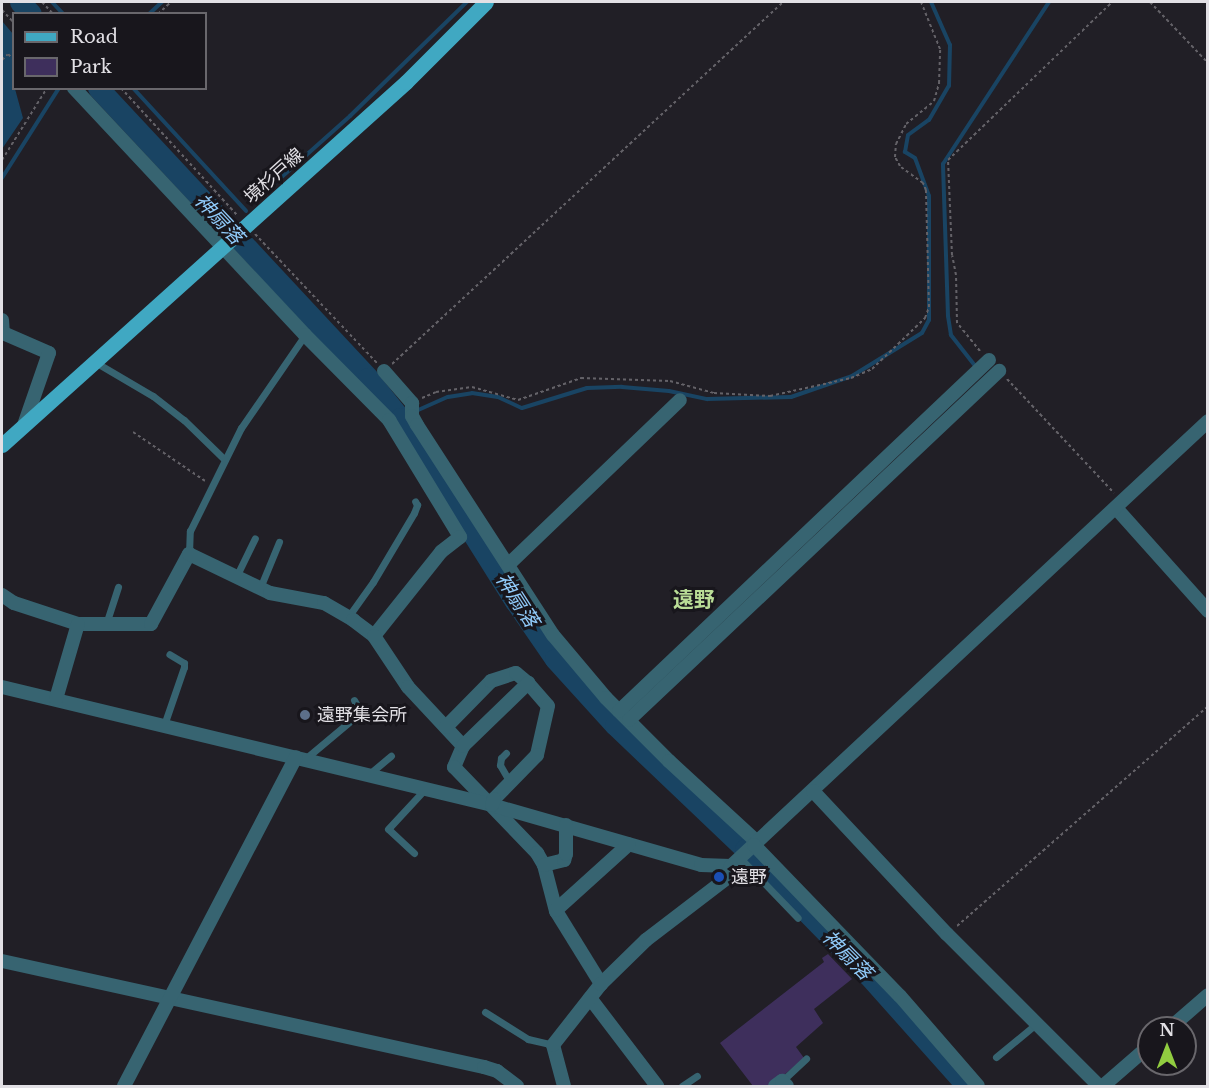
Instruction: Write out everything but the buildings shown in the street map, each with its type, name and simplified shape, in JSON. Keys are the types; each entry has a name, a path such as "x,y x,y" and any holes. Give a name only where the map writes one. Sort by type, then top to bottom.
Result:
{"main road":[{"name":"境杉戸線","path":"2,445 244,230 406,82 486,2"}],"street":[{"path":"76,90 225,246 305,335 389,420 460,537 441,552 374,636"},
{"path":"2,320 3,333 49,353 24,425"},
{"path":"624,716 989,360"},
{"path":"384,371 412,403 412,416 417,425 553,635 624,716 755,844 900,996 978,1086"},
{"path":"624,716 999,371"},
{"path":"508,565 680,400"},
{"path":"564,1086 553,1045 601,984 646,940 727,878 736,862 1208,421"},
{"path":"400,435 417,425"},
{"path":"1119,504 1208,611"},
{"path":"2,595 14,603 78,624 151,624 189,555 270,593 324,603 348,617 374,636 408,687 463,746"},
{"path":"56,699 78,624"},
{"path":"446,727 491,681 516,673 548,706 537,755 494,799 492,805"},
{"path":"528,683 463,746 454,767 531,844 544,865 556,910 601,984"},
{"path":"2,687 492,805 701,865 736,862"},
{"path":"124,1086 300,758"},
{"path":"813,791 948,934 1101,1086 1137,1056"},
{"path":"544,865 564,860 566,825"},
{"path":"556,910 629,844"},
{"path":"2,961 484,1067 497,1071 517,1086"},
{"path":"1184,1016 1208,995"},
{"path":"590,998 657,1086"}],"lane":[{"path":"189,555 190,531 241,428 305,335"},
{"path":"95,362 153,396 184,420 225,460"},
{"path":"348,617 373,582 414,513 417,505 415,501"},
{"path":"236,577 255,538"},
{"path":"260,588 279,543"},
{"path":"106,624 118,587"},
{"path":"164,725 184,667 184,663 169,654"},
{"path":"300,758 355,717 358,707 354,700"},
{"path":"506,753 501,758 500,765 510,782"},
{"path":"368,775 391,756"},
{"path":"414,853 388,829 425,789"},
{"path":"736,862 798,918"},
{"path":"485,1012 528,1039 553,1045"},
{"path":"996,1057 1036,1023"},
{"path":"782,1085 806,1059"},
{"path":"682,1086 696,1076"}],"path":[{"path":"384,371 783,2"},
{"path":"412,403 436,392 462,387 482,388 518,400 581,378 670,381 714,393 770,396 851,378 872,369 925,318 929,307 926,190 923,183 900,166 895,157 896,144 906,124 934,101 939,83 940,49 921,2"},
{"path":"989,360 957,323 948,160 1112,2"},
{"path":"1150,2 1208,63"},
{"path":"2,160 46,90"},
{"path":"999,371 1119,504"},
{"path":"133,432 212,486"},
{"path":"948,934 1208,706"}],"green space":[{"path":"828,954 852,979 814,1009 823,1023 796,1047 804,1058 771,1086 753,1086 720,1043 824,962 822,958"}],"water":[{"path":"2,21 12,33 12,90 15,90 23,118 2,149"}],"waterway":[{"name":"神扇落","path":"20,2 29,12"},
{"path":"52,2 61,12"},
{"path":"151,12 162,2"},
{"path":"257,199 350,116 467,2"},
{"path":"416,411 448,397 472,393 498,397 522,408 587,388 622,387 669,391 707,399 791,397 852,376 922,333 929,320 929,196 915,158 905,152 908,135 929,120 949,86 950,45 931,2"},
{"path":"976,367 951,335 948,316 943,164 1049,2"},
{"path":"2,178 58,90"},
{"name":"神扇落","path":"100,90 368,378 400,418 515,601 555,659 615,725 745,849 869,976 967,1086"},
{"path":"135,90 246,211"},
{"path":"400,418 410,414"}],"place":[{"name":"遠野集会所","path":"305,715"},
{"name":"遠野","path":"719,877"}],"district":[{"name":"遠野","path":"694,600"}]}
